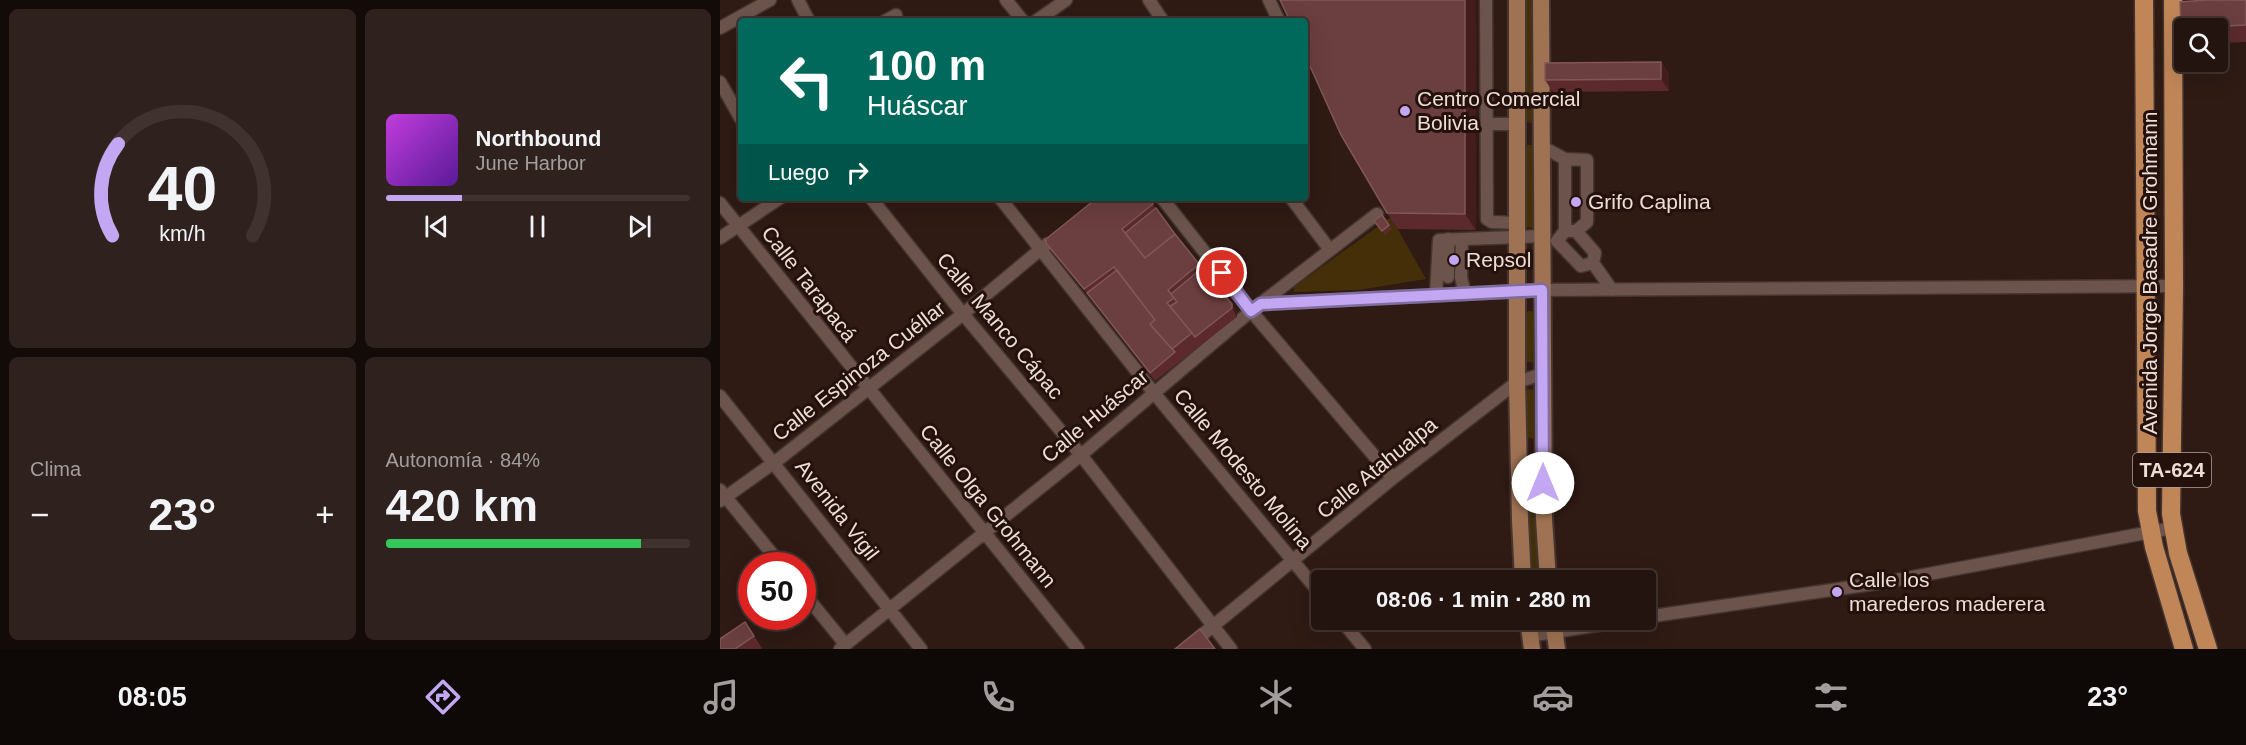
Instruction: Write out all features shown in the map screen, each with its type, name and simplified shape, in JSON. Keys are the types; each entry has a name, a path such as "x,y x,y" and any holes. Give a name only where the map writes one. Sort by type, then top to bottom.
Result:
{"highway":[{"name":"Avenida Jorge Basadre Grohmann","path":"2144,0 2147,491 2150,531 2184,649"},
{"name":"Avenida Jorge Basadre Grohmann","path":"2173,0 2172,528 2208,649"}],"main road":[{"path":"1517,0 1517,382 1523,570"},
{"path":"1541,0 1542,374 1544,543 1547,570"},
{"path":"1517,130 1541,140"},
{"path":"1518,446 1543,447"}],"street":[{"path":"720,28 770,0"},
{"path":"798,0 807,18"},
{"path":"1006,0 1021,18"},
{"path":"1040,18 1066,0"},
{"path":"1149,0 1161,18"},
{"path":"1269,0 1278,18"},
{"path":"1486,0 1487,219 1542,236"},
{"path":"720,82 736,99"},
{"path":"1486,124 1517,130"},
{"path":"1541,140 1565,159 1587,160 1587,222 1557,241 1581,266 1593,262"},
{"path":"1565,159 1570,231 1595,253 1593,262 1612,290"},
{"path":"720,238 775,201"},
{"name":"Calle Manco Cápac","path":"873,201 963,314 1081,455 1231,649"},
{"name":"Calle Modesto Molina","path":"1002,201 1154,393 1311,583"},
{"path":"1165,201 1256,308 1393,478"},
{"path":"1293,201 1330,250"},
{"name":"Calle Tarapacá","path":"720,203 867,388"},
{"name":"Calle Huáscar","path":"843,647 1081,455 1256,308 1377,214"},
{"path":"1436,295 1444,278 1448,239 1462,239 1517,230"},
{"name":"Calle Espinoza Cuéllar","path":"722,496 775,462 963,314 1058,234"},
{"path":"1462,239 1461,277 1465,294"},
{"path":"1444,278 1461,277"},
{"path":"1256,308 1542,290 2174,286"},
{"name":"Calle Atahualpa","path":"1185,649 1393,478 1517,382 1542,374"},
{"name":"Calle Olga Grohmann","path":"867,388 1078,649"},
{"name":"Avenida Vigil","path":"720,396 775,462 921,649"},
{"path":"722,496 770,552"},
{"path":"1656,616 1886,582 2172,528"},
{"path":"816,610 843,647"},
{"path":"1349,630 1365,649"},
{"path":"1530,635 1576,630"}],"shaded area":[{"path":"1522,0 1535,0 1535,120 1532,123 1523,121"},
{"path":"1532,145 1535,149 1535,225 1532,228 1523,226 1522,148"},
{"path":"1391,217 1426,279 1358,290 1294,292 1294,287"},
{"path":"1528,311 1536,315 1536,360 1532,363 1523,360 1524,315"},
{"path":"1528,389 1536,393 1536,436 1533,439 1524,436 1524,393"},
{"path":"1529,457 1534,457 1537,461 1537,535 1540,570 1528,570 1525,461"}],"building":[{"name":"Centro Comercial Bolivia","path":"1280,0 1465,0 1465,214 1387,213 1341,135 1308,62 1308,18 1289,18"},
{"path":"2246,0 2246,25 2228,26 2228,18 2181,18 2180,2"},
{"path":"1661,62 1661,79 1545,80 1545,63"},
{"path":"1093,201 1150,201 1153,204 1122,229 1145,258 1175,234 1199,264 1168,290 1174,298 1167,303 1192,333 1172,349 1150,324 1155,320 1114,267 1084,289 1046,243 1046,239"},
{"path":"1156,208 1175,234 1145,258 1125,233"},
{"path":"1382,215 1389,225 1382,231 1374,221"},
{"path":"1202,268 1232,304 1232,308 1195,337 1170,306 1177,302 1171,294"},
{"path":"1117,270 1155,320 1150,324 1175,352 1150,373 1087,293"},
{"path":"738,627 738,630 750,630 754,636 735,649 720,649 720,639"},
{"path":"1200,629 1215,649 1175,649"}],"place":[{"name":"Centro Comercial Bolivia","path":"1405,111"},
{"name":"Grifo Caplina","path":"1576,202"},
{"name":"Repsol","path":"1454,260"},
{"name":"Calle los marederos maderera","path":"1837,592"}],"route":[{"path":"1222,273 1251,311 1261,304 1542,290 1543,483"}]}
